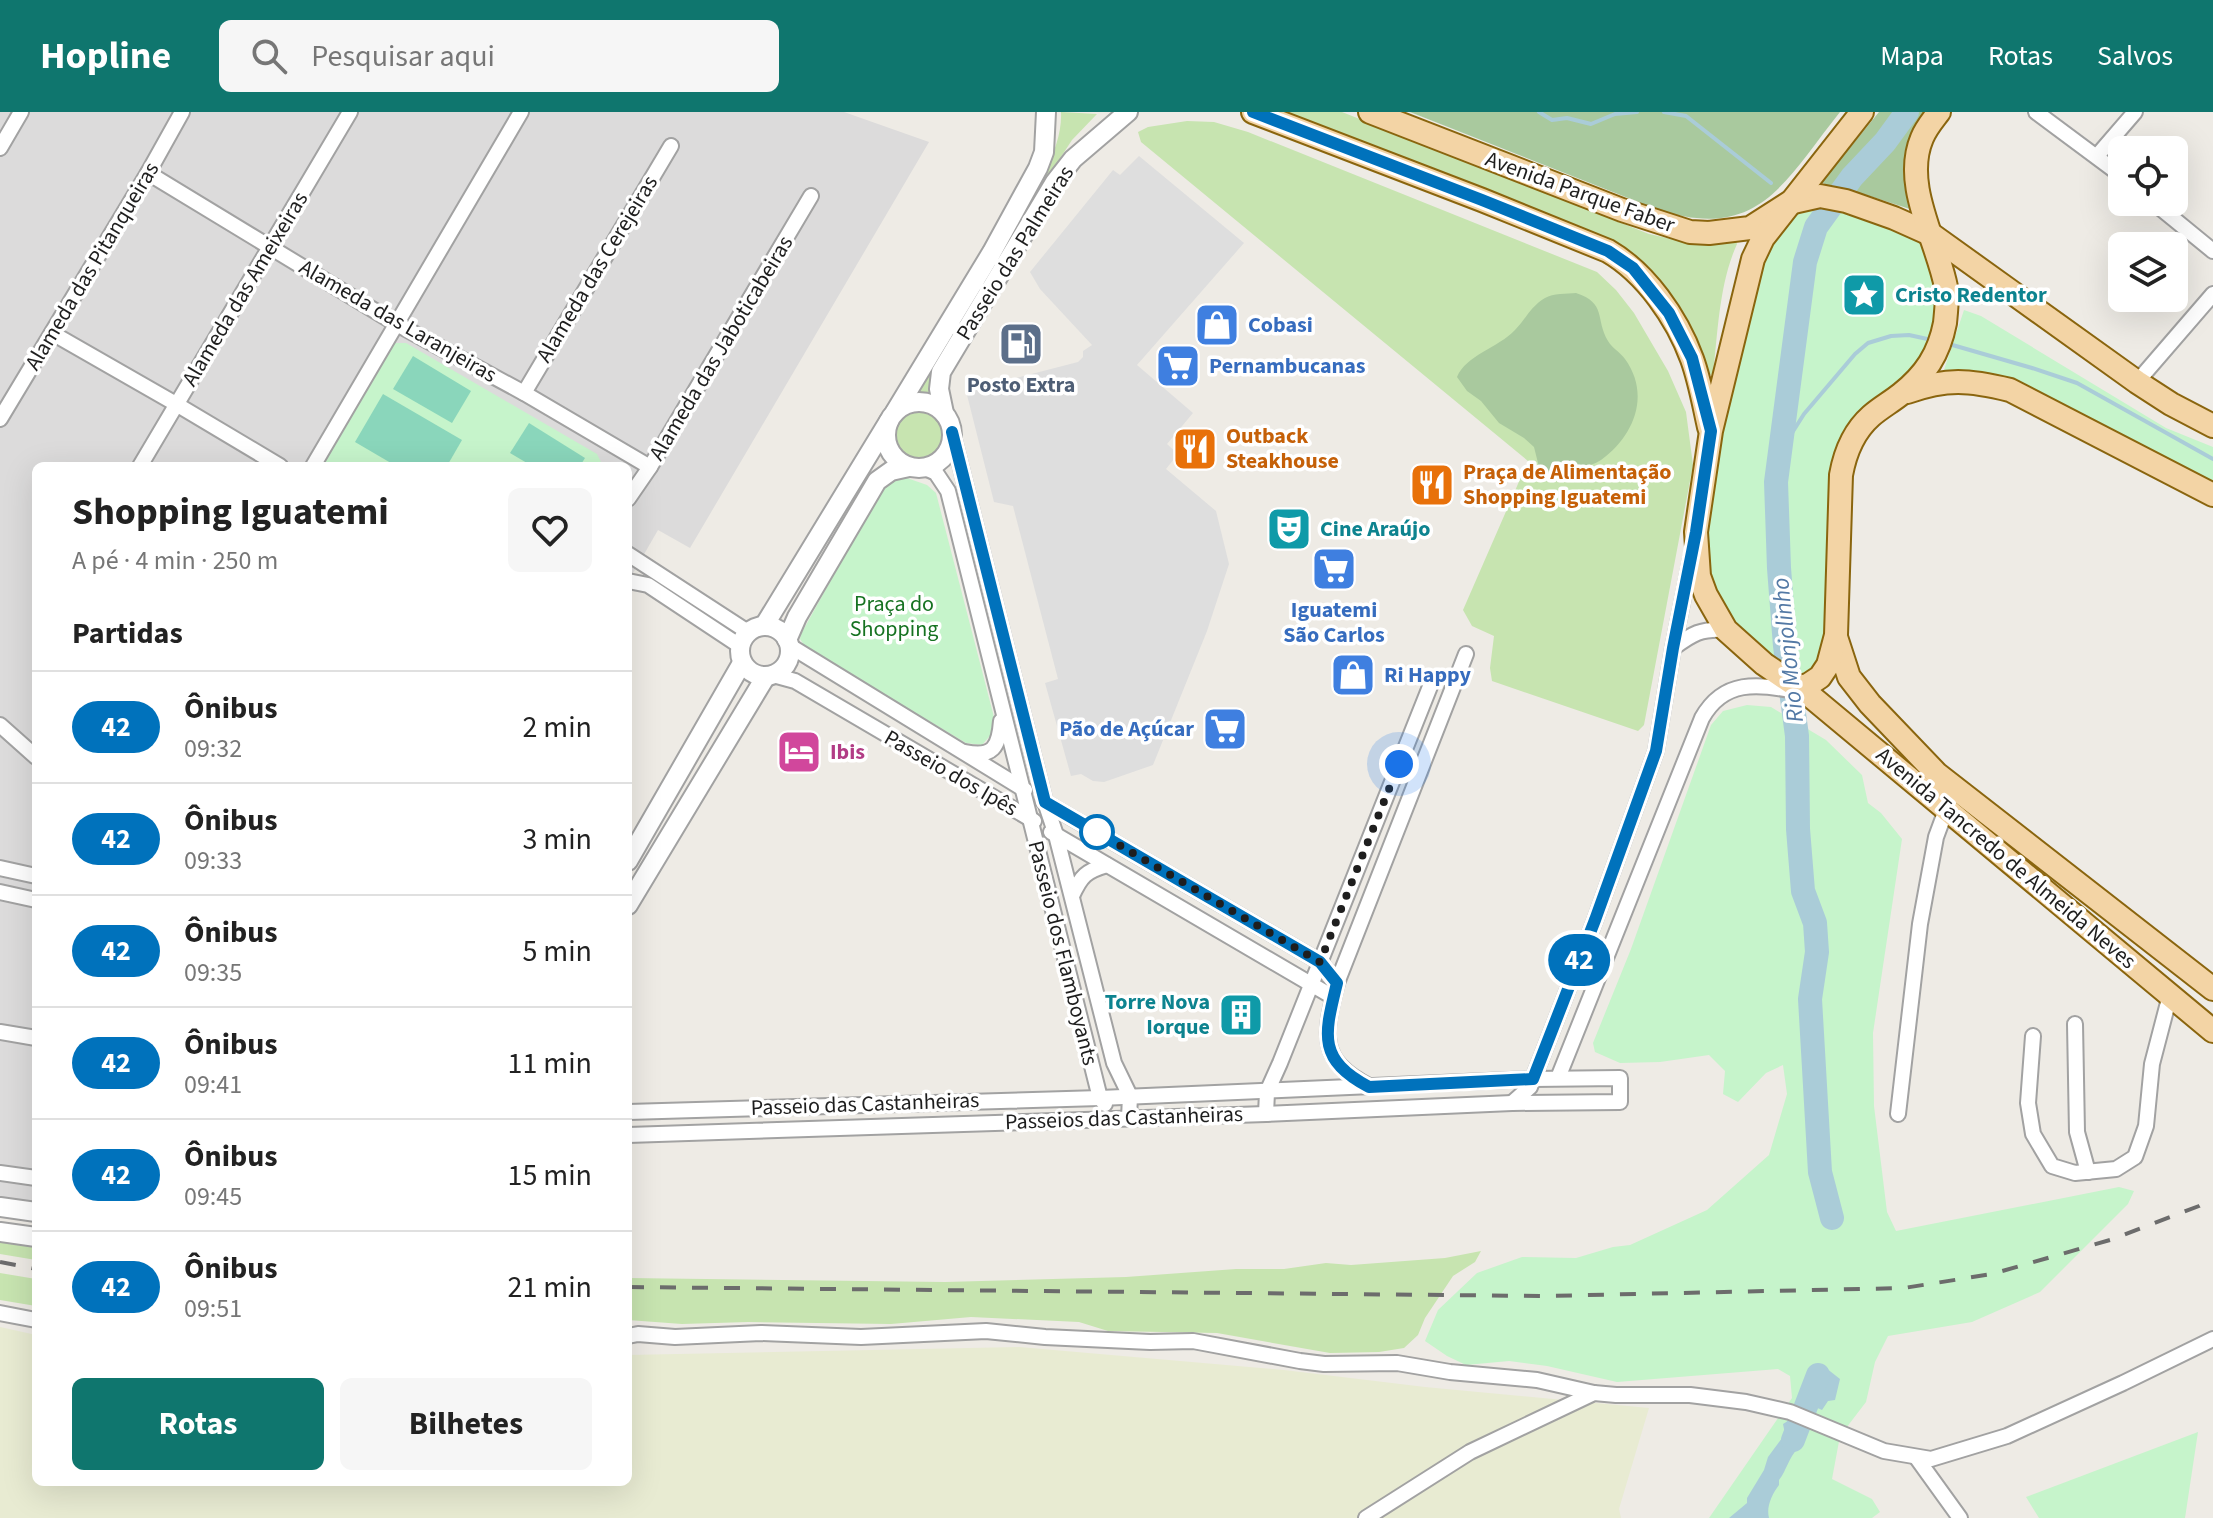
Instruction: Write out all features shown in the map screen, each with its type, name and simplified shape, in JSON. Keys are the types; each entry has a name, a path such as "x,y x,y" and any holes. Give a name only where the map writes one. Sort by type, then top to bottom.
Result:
{"main road":[{"name":"Avenida Parque Faber","path":"1253,112 1482,200 1608,251 1623,260 1643,278 1669,313 1692,358 1711,431"},
{"name":"Avenida Parque Faber","path":"1370,112 1609,206 1690,232 1750,228 1796,201"},
{"path":"1862,112 1796,201 1763,238 1753,259 1711,431 1696,532 1699,576 1715,615 1766,675 1851,709 1937,774"},
{"path":"1802,691 1820,677 1828,665 1836,635 1841,475 1850,443 1871,416 1902,394 1926,371 1935,356 1945,323 1947,290 1916,174 1921,139 1939,112"},
{"path":"1796,201 1820,196 1846,201 1932,235 2137,382 2213,426"},
{"path":"1902,394 1950,381 1977,382 2010,390 2213,495"},
{"name":"Avenida Tancredo de Almeida Neves","path":"1836,635 1849,677 1870,704 1937,774 2213,989"},
{"name":"Avenida Tancredo de Almeida Neves","path":"1802,691 2170,995 2211,1024"},
{"path":"2170,995 2191,970"}],"street":[{"path":"0,148 21,112"},
{"name":"Alameda das Pitanqueiras","path":"0,419 182,112"},
{"name":"Alameda das Ameixeiras","path":"142,462 350,112"},
{"path":"315,462 521,112"},
{"name":"Passeio das Palmeiras","path":"632,854 749,642 992,252 1044,152 1046,112"},
{"name":"Passeio das Palmeiras","path":"944,413 939,389 941,372 1055,182 1073,159 1128,112"},
{"path":"2036,112 2108,165"},
{"path":"2097,156 2135,112"},
{"name":"Alameda das Cerejeiras","path":"524,393 671,146"},
{"name":"Alameda das Laranjeiras","path":"148,173 395,323 524,393 650,467"},
{"name":"Alameda das Jaboticabeiras","path":"632,493 811,196"},
{"path":"2170,216 2213,251"},
{"path":"2137,382 2213,294"},
{"path":"52,333 273,462"},
{"path":"749,642 752,673 770,676 780,672 788,661 788,643 797,617 877,481 891,471 917,467 941,461 948,452 952,432 950,422 936,406 915,402 905,405 892,416 886,443 899,462 917,467"},
{"name":"Passeio dos Flamboyants","path":"952,432 1114,1063 1130,1096 1129,1118"},
{"name":"Passeio dos Flamboyants","path":"917,467 936,473 948,491 1092,1067 1094,1098 1110,1109 1109,1119"},
{"path":"1512,1103 1530,1087 1656,751 1696,532"},
{"path":"632,558 652,578 749,642"},
{"path":"632,580 652,578"},
{"path":"749,642 778,629 788,643"},
{"path":"1673,648 1703,630 1726,630"},
{"name":"Passeio dos Ipês","path":"788,643 1021,788 1320,962"},
{"path":"1369,1087 1349,1075 1331,1053 1327,1025 1335,990 1466,654"},
{"path":"1558,1078 1702,718 1710,704 1725,693 1748,686 1766,675"},
{"path":"632,899 770,676"},
{"name":"Passeio dos Ipês","path":"770,676 795,681 1312,984 1335,990"},
{"path":"1266,1114 1267,1092 1433,679"},
{"path":"961,751 988,753 996,746 1000,738 1002,709"},
{"path":"1,726 32,753"},
{"path":"1015,761 1025,764 1034,757"},
{"path":"979,790 991,769"},
{"path":"1898,1114 1920,924 1936,837 1946,810"},
{"path":"1082,850 1090,828"},
{"path":"1121,873 1138,856"},
{"path":"1072,896 1088,871 1107,865"},
{"path":"0,868 32,875"},
{"path":"1046,882 1056,871 1065,870"},
{"path":"0,892 32,899"},
{"path":"1248,947 1259,926"},
{"path":"1320,962 1335,990"},
{"path":"2033,1036 2028,1103 2033,1134 2052,1166 2075,1173 2116,1169 2135,1157 2146,1126 2152,1064 2170,995"},
{"path":"2075,1024 2077,1132 2088,1172"},
{"path":"0,1032 32,1037"},
{"path":"1092,1067 1114,1063"},
{"path":"1280,1063 1305,1112"},
{"name":"Passeio das Castanheiras","path":"632,1112 1267,1092 1558,1078 1620,1078 1620,1102"},
{"path":"1329,1088 1330,1111"},
{"path":"1086,1120 1094,1098"},
{"name":"Passeios das Castanheiras","path":"632,1135 1512,1103 1620,1102"},
{"path":"0,1173 32,1177"},
{"path":"0,1207 32,1211"},
{"path":"0,1232 32,1236"},
{"path":"0,1313 32,1319"},
{"path":"632,1335 675,1337 761,1333 861,1337 986,1331 1045,1337 1193,1341 1324,1364 1397,1363 1450,1372 1537,1380 1594,1393 1690,1395 1746,1402 1790,1412 1884,1451 1931,1459 2007,1436 2213,1339"},
{"path":"1366,1518 1470,1452 1594,1393"},
{"path":"1916,1457 1960,1518"}],"shaded area":[{"path":"0,112 844,112 929,142 690,548 658,530 632,575 632,462 32,462 32,1201 0,1197"},
{"path":"1139,156 1244,243 1137,365 1193,413 1167,444 1178,454 1166,469 1216,511 1229,564 1207,631 1153,765 1104,782 1093,781 1081,774 1071,776 1045,683 1058,679 1013,506 994,502 966,391 1078,362 1083,357 1083,351 1092,345 1040,289 1030,272 1113,170 1120,175"}],"green space":[{"path":"1061,112 1097,114 1072,140 1057,163 934,369 930,391 913,392 1046,171 1059,135"},
{"path":"1286,112 1342,112 1649,234 1694,244 1736,241 1723,291 1713,374 1707,376 1676,313 1547,215"},
{"path":"1410,112 1840,112 1802,161 1766,200 1745,212 1720,218 1691,217 1656,209"},
{"path":"1879,112 1931,112 1910,209 1857,192 1829,187 1822,182"},
{"path":"1187,121 1214,122 1248,132 1597,272 1634,313 1668,371 1686,412 1693,465 1644,725 1638,731 1492,681 1490,668 1494,636 1472,626 1463,610 1528,461 1141,142 1138,132 1148,127"},
{"path":"1820,196 1932,235 1944,278 1935,356 1851,443 1836,635 1808,685 1726,630 1696,532 1753,259 1789,203"},
{"path":"1576,293 1586,297 1599,312 1608,341 1633,373 1638,400 1630,427 1613,450 1591,465 1554,474 1539,467 1534,447 1499,423 1457,377 1467,363 1515,330 1545,298"},
{"path":"1964,310 1981,316 2166,428 2213,447 2213,484 1943,373"},
{"path":"406,343 597,454 601,462 324,462 393,345"},
{"path":"413,356 471,391 452,423 393,389"},
{"path":"383,394 462,440 449,462 389,462 355,442"},
{"path":"918,410 935,418 943,435 935,452 918,460 901,452 893,435 901,418"},
{"path":"529,423 585,458 582,462 525,462 510,453"},
{"name":"Praça do Shopping","path":"907,478 927,485 936,493 995,721 995,730 982,745 966,743 806,648 800,639 882,488 898,479"},
{"path":"1747,705 1771,707 1826,740 1862,775 1868,803 1881,813 1902,839 1873,1033 1874,1106 1887,1212 1896,1231 2119,1187 2134,1191 2128,1204 2040,1292 1972,1322 1888,1336 1875,1362 1866,1402 1840,1436 1832,1479 1872,1499 1880,1512 1872,1518 1709,1518 1792,1398 1790,1376 1778,1369 1617,1382 1509,1361 1466,1365 1425,1341 1438,1310 1477,1273 1522,1257 1576,1258 1630,1245 1707,1210 1769,1155 1787,1094 1783,1065 1766,1073 1738,1102 1723,1094 1725,1071 1709,1055 1660,1062 1620,1063 1595,1052 1593,1043 1631,949 1711,725 1723,711"},
{"path":"0,1236 32,1240 32,1259 0,1254"},
{"path":"1481,1251 1475,1262 1453,1276 1425,1318 1418,1335 1404,1348 1379,1352 1330,1353 1217,1333 1108,1331 1079,1322 971,1317 891,1324 682,1324 632,1320 632,1278 945,1282 1126,1277 1445,1258"},
{"path":"0,1273 32,1278 32,1305 0,1300"},
{"path":"0,1327 32,1334 32,1486 632,1486 632,1355 1019,1347 1284,1370 1649,1408 1619,1509 1621,1518 0,1518"},
{"path":"2198,1432 2185,1518 2039,1518 2026,1497"}],"water":[{"path":"1826,1368 1840,1379 1835,1400 1828,1401 1822,1410 1811,1405 1813,1379 1815,1370"},
{"path":"1794,1417 1807,1421 1804,1436 1799,1440 1799,1447 1772,1496 1769,1518 1729,1518 1747,1503 1768,1457 1785,1434 1783,1424"}],"waterway":[{"path":"1539,112 1552,120 1567,118 1591,124 1615,114 1637,112"},
{"path":"1664,112 1686,116 1771,183"},
{"name":"Rio Monjolinho","path":"1832,1218 1820,1172 1810,999 1817,952 1815,923 1803,891 1798,829 1797,736 1785,646 1776,482 1805,262 1816,227 1852,177 1885,142 1907,112"},
{"path":"1778,455 1804,414 1868,343 1891,336 1909,335 1932,340"},
{"path":"1949,344 2077,383 2213,459"},
{"path":"1793,1440 1818,1375"}],"railway":[{"path":"632,1287 1545,1296 1904,1288 1992,1274 2110,1240 2213,1198"},
{"path":"0,1262 32,1268"}],"bus line":[{"name":"42","path":"952,432 1045,802 1320,962 1337,983 1327,1025 1328,1044 1336,1061 1356,1080 1369,1087 1533,1079 1656,751 1711,431 1692,358 1669,313 1643,278 1608,251 1253,112"}],"place":[{"name":"Cristo Redentor","path":"1864,295"},
{"name":"Cobasi","path":"1217,325"},
{"name":"Posto Extra","path":"1021,344"},
{"name":"Pernambucanas","path":"1178,366"},
{"name":"Outback Steakhouse","path":"1195,449"},
{"name":"Praça de Alimentação Shopping Iguatemi","path":"1432,485"},
{"name":"Cine Araújo","path":"1289,529"},
{"name":"Iguatemi São Carlos","path":"1334,569"},
{"name":"Ri Happy","path":"1353,675"},
{"name":"Pão de Açúcar","path":"1225,729"},
{"name":"Ibis","path":"799,752"},
{"name":"Torre Nova Iorque","path":"1241,1015"}],"route":[{"path":"1097,832 1090,828 1320,962 1399,764"}]}
